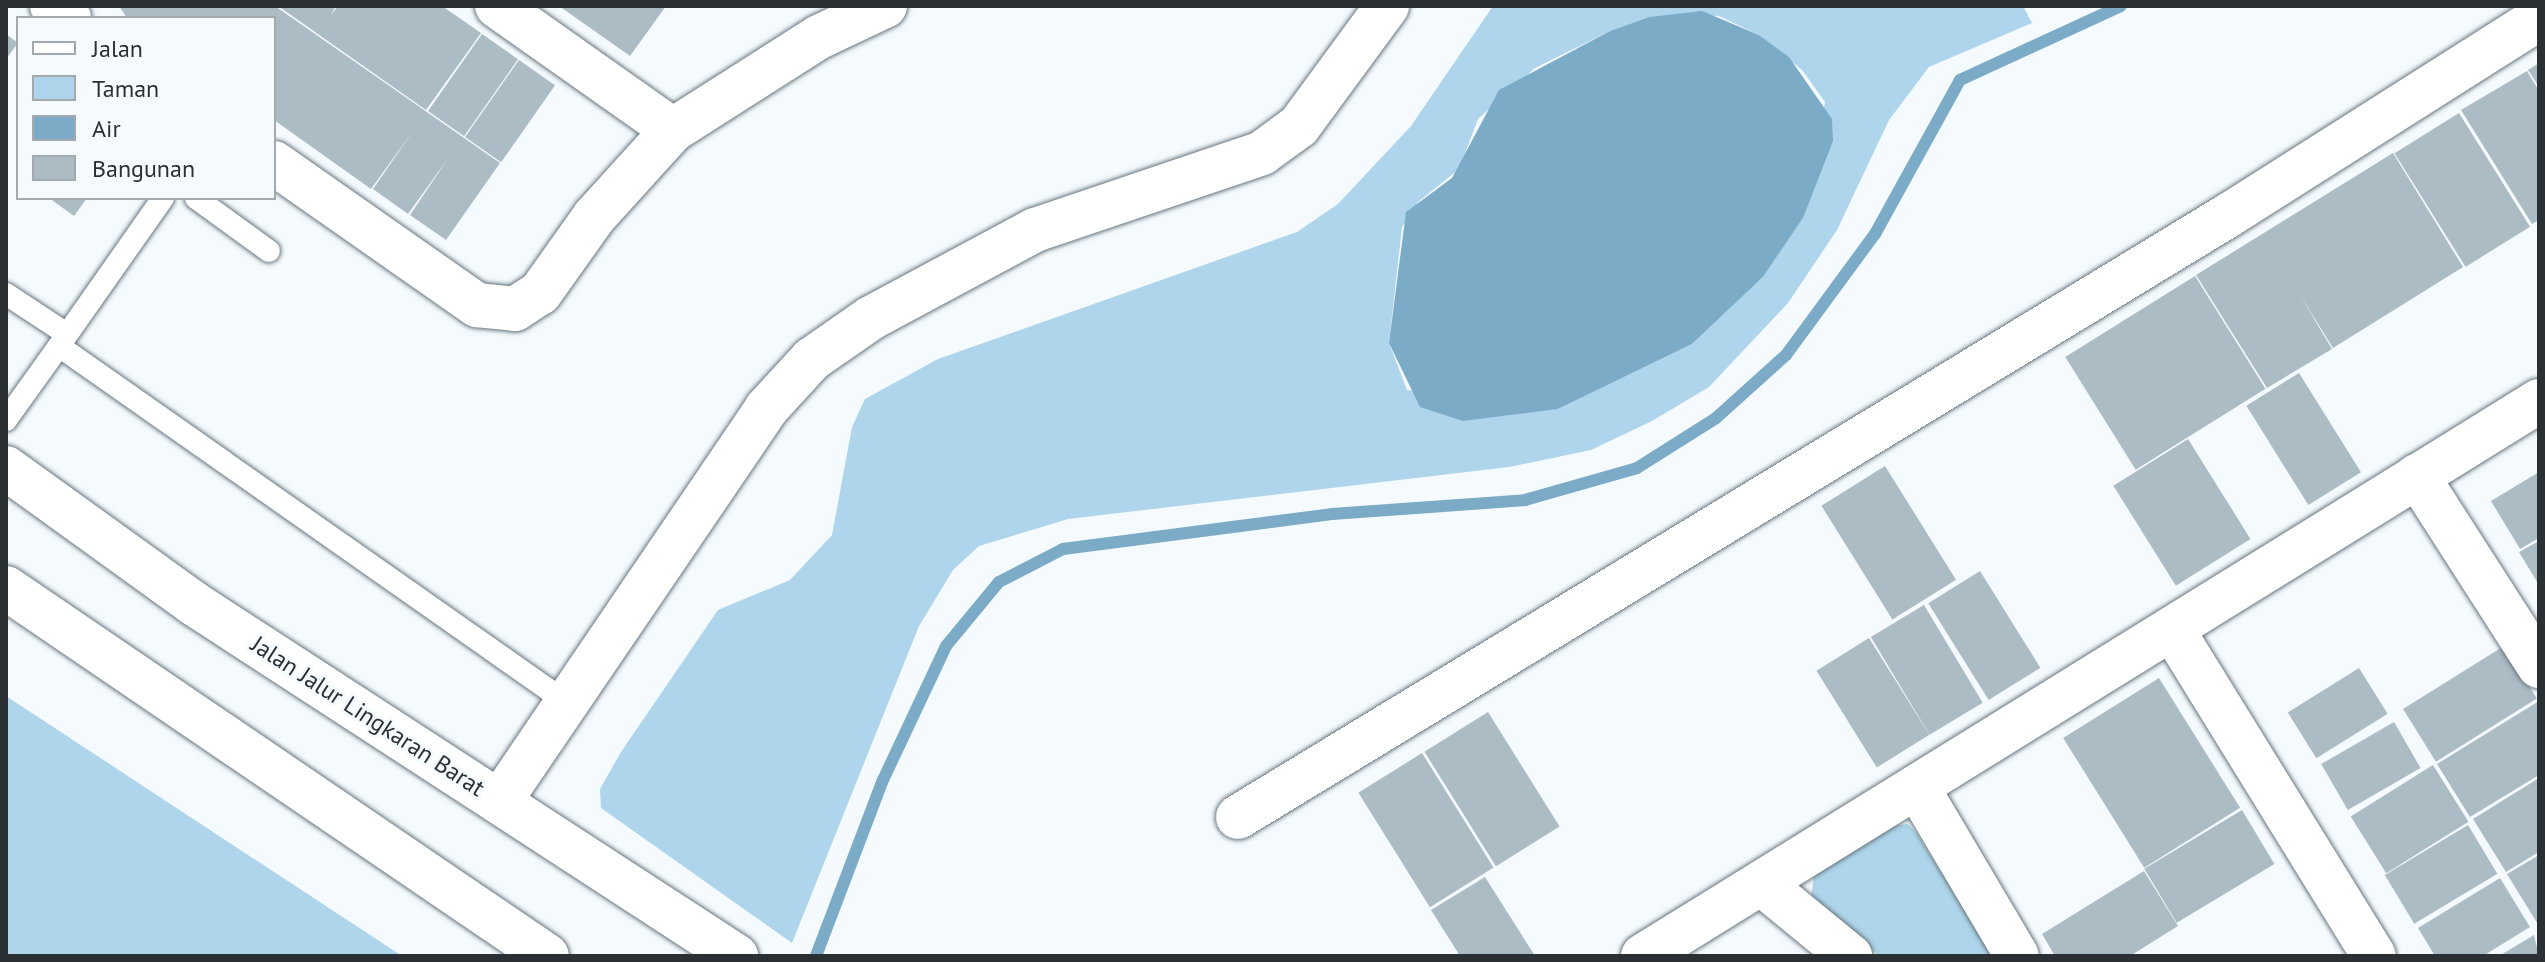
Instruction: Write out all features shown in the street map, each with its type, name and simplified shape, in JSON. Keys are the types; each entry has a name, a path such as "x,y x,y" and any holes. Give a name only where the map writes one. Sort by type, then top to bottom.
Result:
{"street":[{"path":"497,6 673,130"},
{"path":"276,164 467,299 500,311 540,293 594,217 673,130 806,44 885,6"},
{"path":"500,801 766,409 812,359 871,318 1035,230 1262,153 1299,126 1387,6"},
{"path":"1238,817 2229,215 2539,18"},
{"path":"1643,956 2539,401"},
{"name":"Jalan Jalur Lingkaran Barat","path":"6,468 193,603 736,956"},
{"path":"2417,476 2539,666"},
{"path":"6,588 547,956"},
{"path":"2172,629 2374,956"},
{"path":"1917,787 2017,956"},
{"path":"1762,884 1850,956"}],"lane":[{"path":"6,420 162,200"},
{"path":"199,200 269,251"},
{"path":"6,294 63,340 566,702"}],"green space":[{"path":"1493,6 2023,6 2032,23 1929,67 1889,120 1837,230 1788,303 1709,387 1652,421 1591,450 1509,467 1068,519 979,546 953,570 919,626 792,943 601,808 600,789 621,752 718,610 790,580 832,535 852,427 865,399 938,359 1297,232 1338,204 1411,126","holes":["1719,16 1759,35 1802,70 1825,102 1803,218 1763,277 1692,344 1558,409 1407,390 1389,343 1402,227 1418,202 1459,169 1478,119 1535,68 1610,31 1649,17"]},
{"path":"6,696 402,956 6,956"},
{"path":"1908,824 1994,956 1879,956 1811,899 1814,874 1891,826"}],"water":[{"path":"1702,11 1759,35 1789,57 1832,119 1833,141 1803,218 1763,277 1692,344 1558,409 1463,421 1420,407 1389,343 1406,212 1452,178 1499,90 1610,31 1649,17"}],"building":[{"path":"119,6 275,6 500,163 446,240 410,215 449,157 408,214 373,189 413,131 371,189 276,121 276,16 126,16"},
{"path":"278,6 336,6 331,15 338,6 442,6 481,33 426,110"},
{"path":"559,6 666,6 630,56"},
{"path":"6,34 16,42 16,46 6,59"},
{"path":"482,34 518,59 464,136 428,111"},
{"path":"519,60 555,85 501,162 465,137"},
{"path":"2539,63 2539,87 2528,70"},
{"path":"2527,71 2539,91 2539,220 2532,224 2461,110"},
{"path":"2459,113 2530,227 2466,267 2395,153"},
{"path":"2393,153 2463,267 2333,348 2300,295 2332,349 2267,388 2196,275"},
{"path":"52,200 86,200 74,216"},
{"path":"2195,276 2265,389 2136,470 2065,357"},
{"path":"2299,373 2361,472 2308,505 2246,406"},
{"path":"2188,439 2251,539 2176,586 2113,486"},
{"path":"1885,466 1956,580 1892,619 1821,506"},
{"path":"2539,472 2539,538 2520,549 2491,501"},
{"path":"2539,541 2539,585 2519,552"},
{"path":"1980,571 2040,668 1989,700 1928,603"},
{"path":"1924,605 1983,703 1930,735 1871,637"},
{"path":"1869,638 1929,735 1877,768 1816,671"},
{"path":"2504,646 2537,699 2436,762 2403,709"},
{"path":"2359,668 2388,714 2316,758 2288,713"},
{"path":"2159,678 2240,808 2144,868 2063,738"},
{"path":"2539,701 2539,775 2470,817 2437,764"},
{"path":"1488,712 1560,826 1496,866 1424,752"},
{"path":"2394,722 2420,768 2348,810 2321,764"},
{"path":"1422,753 1494,867 1430,907 1358,793"},
{"path":"2433,765 2469,822 2386,873 2351,816"},
{"path":"2539,778 2539,852 2506,872 2473,819"},
{"path":"2242,810 2274,864 2177,923 2144,869"},
{"path":"2468,825 2497,874 2414,924 2385,875"},
{"path":"2539,855 2539,926 2507,874"},
{"path":"2144,871 2178,926 2130,956 2055,956 2042,934"},
{"path":"1485,877 1535,956 1460,956 1431,910"},
{"path":"2500,878 2530,927 2483,956 2435,956 2418,928"},
{"path":"2534,935 2539,956 2499,956"}],"waterway":[{"path":"816,956 883,780 946,646 999,582 1063,549 1332,514 1525,500 1637,468 1716,418 1786,355 1875,234 1960,80 2121,6"}]}
